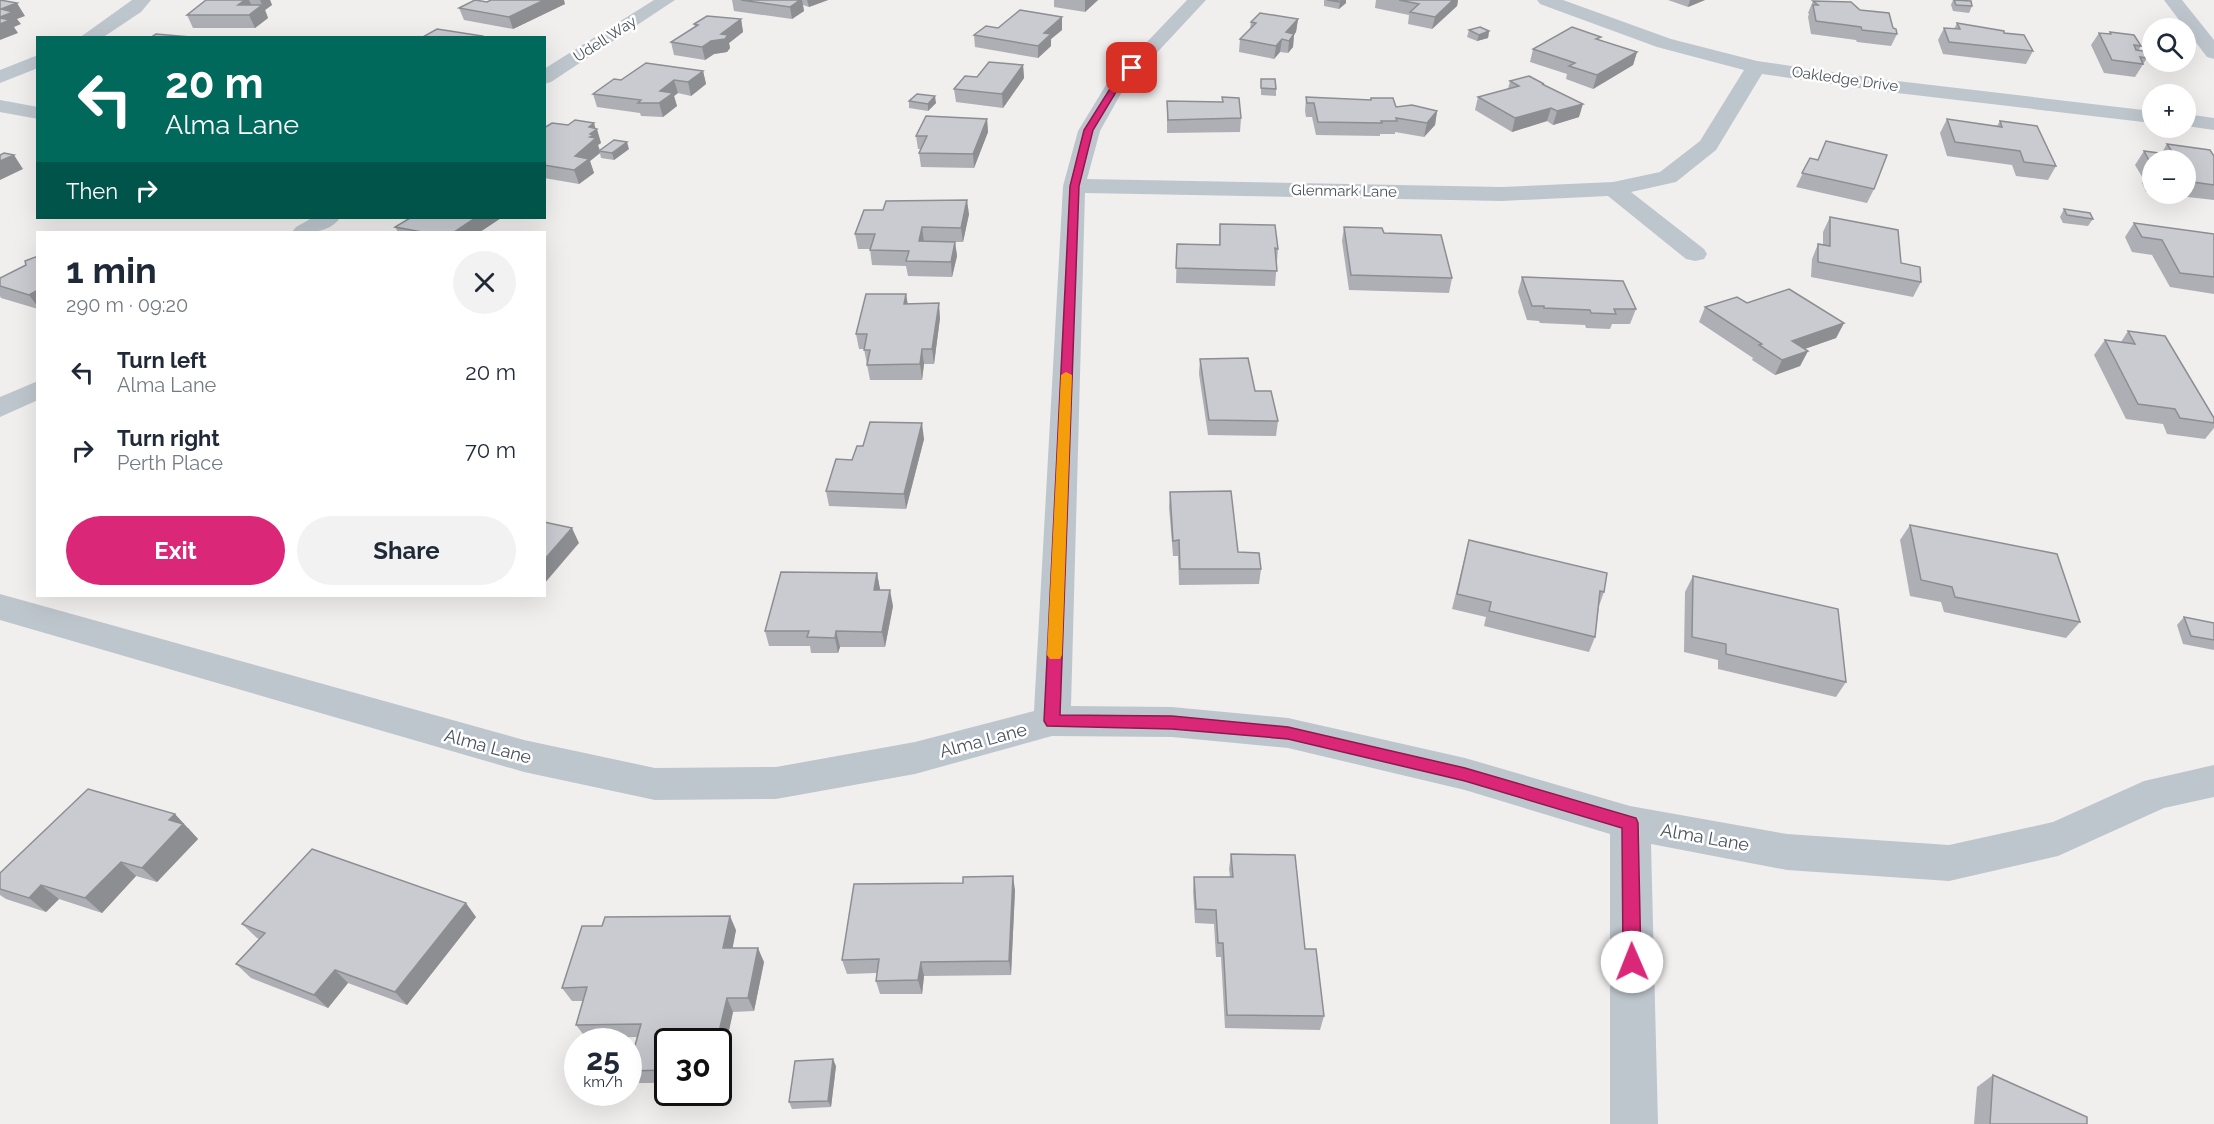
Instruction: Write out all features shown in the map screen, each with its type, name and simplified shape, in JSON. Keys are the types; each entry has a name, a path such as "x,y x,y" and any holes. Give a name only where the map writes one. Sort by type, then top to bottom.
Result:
{"street":[{"path":"91,36 135,8 142,0"},
{"name":"Udell Way","path":"546,77 666,0"},
{"path":"1052,721 1074,186 1089,130 1116,86 1197,0"},
{"name":"Oakledge Drive","path":"1546,0 1664,43 1756,67 1880,85 2142,116"},
{"path":"2173,0 2214,53"},
{"path":"0,77 36,62"},
{"name":"Glenmark Lane","path":"1074,186 1502,194 1613,189 1668,177 1708,145 1756,67"},
{"path":"0,106 36,113"},
{"path":"2196,121 2214,124"},
{"path":"1613,189 1695,254"},
{"path":"306,231 326,219"},
{"path":"0,408 36,390"},
{"name":"Alma Lane","path":"0,607 524,756 655,784 776,783 915,758 1052,721 1172,723 1288,733 1465,774 1630,823 1787,852 1948,863 2058,838 2158,793 2214,781"},
{"path":"1630,823 1634,1124"}],"building":[{"path":"0,0 17,3 1,9 13,12 0,17"},
{"path":"206,0 245,0 238,5 262,5 249,15 187,15"},
{"path":"475,0 487,2 491,0 544,0 509,17 459,8"},
{"path":"741,0 800,0 790,7"},
{"path":"1399,0 1453,0 1435,17 1410,12 1419,4"},
{"path":"1954,0 1971,1 1972,6 1956,5"},
{"path":"1813,1 1851,2 1860,10 1889,13 1897,34 1816,21 1813,5 1818,5"},
{"path":"1020,10 1062,17 1044,33 1051,34 1038,46 974,35 986,26 998,28"},
{"path":"1260,13 1298,19 1286,32 1294,34 1289,41 1282,39 1276,46 1240,39 1256,23 1251,22"},
{"path":"707,16 741,19 721,34 728,35 725,39 711,41 702,47 671,42 698,25 694,24"},
{"path":"0,18 10,20 0,24"},
{"path":"1957,23 2024,35 2033,51 1949,42 1944,28 1960,29"},
{"path":"1480,27 1489,31 1479,35 1469,30"},
{"path":"1572,27 1601,37 1596,39 1637,52 1597,75 1569,66 1575,63 1533,49"},
{"path":"437,29 482,36 425,36"},
{"path":"2110,32 2134,35 2141,46 2134,45 2136,50 2142,51 2142,57 2140,57 2142,64 2112,60 2099,33 2111,34"},
{"path":"156,34 179,36 153,36"},
{"path":"989,62 1023,65 1002,94 954,89 965,76 977,77"},
{"path":"646,63 703,71 688,82 674,80 660,91 673,93 659,103 638,103 641,100 593,94 614,79 621,80"},
{"path":"1529,76 1583,104 1557,111 1551,108 1515,118 1478,97 1519,86 1510,81"},
{"path":"1261,79 1275,79 1276,89 1261,88"},
{"path":"917,94 935,96 928,104 909,101"},
{"path":"1222,97 1239,98 1241,118 1168,120 1167,101 1223,102"},
{"path":"1306,97 1371,100 1371,98 1393,98 1396,107 1412,105 1437,111 1427,123 1396,118 1397,121 1381,121 1382,123 1318,122 1314,103 1307,103"},
{"path":"926,116 987,119 973,154 919,153 927,136 916,136"},
{"path":"1947,119 2002,127 2000,121 2037,126 2056,166 2024,162 2020,151 1955,142"},
{"path":"575,120 594,123 589,127 597,129 590,134 594,135 590,137 596,138 575,156 589,159 574,170 546,165 546,127 552,123 568,125"},
{"path":"614,140 627,142 612,153 599,151"},
{"path":"1826,141 1887,155 1874,189 1802,173 1810,158 1818,160"},
{"path":"2167,144 2210,150 2214,156 2214,185 2196,182 2196,150 2171,150"},
{"path":"4,153 14,155 0,161 0,155"},
{"path":"967,200 961,228 922,227 919,241 955,242 951,262 906,261 909,251 870,250 875,234 855,234 864,210 883,210 886,201"},
{"path":"2064,209 2090,213 2093,219 2067,215"},
{"path":"1830,217 1898,230 1901,263 1920,267 1921,282 1818,262 1818,244 1830,246"},
{"path":"408,219 474,219 456,231 417,231 395,227"},
{"path":"2134,223 2214,234 2214,277 2180,273 2162,240 2142,237"},
{"path":"1220,224 1275,225 1278,249 1275,248 1277,271 1176,268 1177,244 1220,245"},
{"path":"1344,227 1382,228 1384,233 1441,235 1452,278 1351,275"},
{"path":"36,257 36,291 29,295 0,286 0,278 26,265 25,261"},
{"path":"1522,277 1623,281 1636,309 1614,309 1616,314 1532,306"},
{"path":"1789,289 1844,323 1792,341 1808,351 1782,360 1759,345 1762,344 1705,307 1737,297 1747,303"},
{"path":"866,294 906,294 904,304 939,303 932,349 922,349 920,364 867,365 870,350 864,350 867,334 856,334"},
{"path":"2128,331 2165,336 2214,418 2214,423 2180,418 2175,409 2138,404 2105,340 2135,344"},
{"path":"1248,358 1255,391 1271,391 1278,421 1209,420 1200,359"},
{"path":"870,422 922,423 904,494 826,491 836,459 852,460 857,446 863,446"},
{"path":"1231,491 1238,552 1259,553 1261,569 1180,569 1179,540 1173,541 1170,492"},
{"path":"546,522 572,528 546,558"},
{"path":"1910,525 2057,554 2080,622 1955,597 1952,587 1921,580"},
{"path":"1469,540 1607,573 1604,592 1600,591 1595,637 1489,611 1491,602 1457,594"},
{"path":"781,572 877,573 874,590 890,590 882,632 836,631 835,638 807,637 809,631 765,631"},
{"path":"1693,576 1838,609 1846,682 1726,654 1726,644 1692,637"},
{"path":"2184,617 2214,623 2214,640 2191,636"},
{"path":"88,789 175,814 169,820 183,824 142,868 121,862 85,898 41,885 29,898 0,889 0,873"},
{"path":"312,849 466,903 395,992 335,970 314,995 236,964 265,933 242,924"},
{"path":"1231,854 1295,855 1305,949 1316,949 1324,1016 1227,1015 1223,943 1218,943 1216,910 1196,909 1194,877 1233,877"},
{"path":"1013,876 1009,961 921,962 918,980 876,981 879,959 842,960 854,884 963,883 963,877"},
{"path":"730,916 723,948 758,948 748,998 727,998 720,1028 654,1028 654,1070 642,1071 641,1024 576,1025 587,987 562,988 582,926 602,926 605,917"},
{"path":"833,1059 828,1101 789,1102 795,1061"},
{"path":"1993,1075 2087,1117 2087,1124 1990,1124"}],"slow traffic":[{"path":"1055,655 1066,375"}],"route":[{"path":"1132,68 1116,86 1089,130 1074,186 1052,721 1172,723 1288,733 1465,774 1630,823 1632,962"}]}
